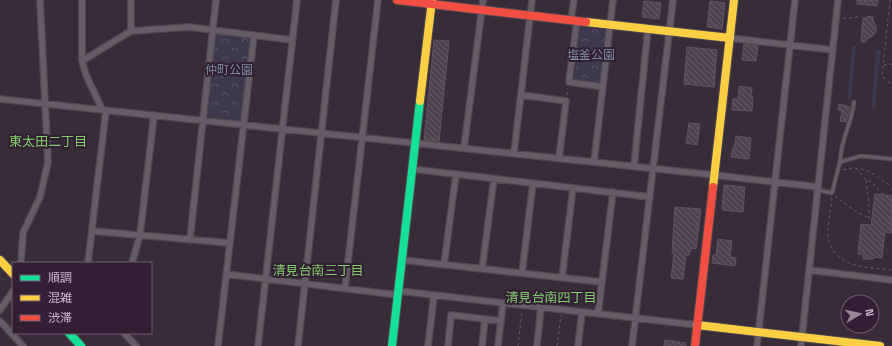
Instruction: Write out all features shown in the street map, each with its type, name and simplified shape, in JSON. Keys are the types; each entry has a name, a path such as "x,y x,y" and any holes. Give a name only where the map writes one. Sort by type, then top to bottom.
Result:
{"street":[{"path":"22,262 23,233 40,197 48,162 40,0"},
{"path":"82,0 82,61 86,75 104,110 88,262"},
{"path":"131,0 131,31"},
{"path":"190,239 216,0"},
{"path":"258,346 297,0"},
{"path":"298,346 336,0"},
{"path":"345,288 378,0"},
{"path":"398,0 431,2 833,50"},
{"path":"464,148 483,0"},
{"path":"514,153 532,0"},
{"path":"574,0 574,20 569,82 603,87"},
{"path":"594,162 613,0"},
{"path":"632,346 673,0"},
{"path":"695,346 734,0"},
{"path":"757,346 795,0"},
{"path":"801,346 838,0"},
{"path":"392,346 431,2"},
{"path":"82,61 131,31 190,27 292,40"},
{"path":"634,166 648,28"},
{"path":"218,346 254,35"},
{"path":"521,96 566,101 559,158"},
{"path":"0,99 653,168 775,182 818,189"},
{"path":"132,262 140,235 154,115"},
{"path":"412,169 650,197"},
{"path":"444,265 456,174"},
{"path":"482,269 494,179"},
{"path":"522,273 533,183"},
{"path":"562,278 574,188"},
{"path":"598,314 613,192"},
{"path":"92,231 230,243"},
{"path":"0,260 12,273"},
{"path":"402,260 602,282"},
{"path":"809,270 892,280"},
{"path":"226,274 304,284 434,295 802,337 847,344 880,346"},
{"path":"0,310 12,292"},
{"path":"428,346 434,295"},
{"path":"498,346 503,303"},
{"path":"537,346 541,307"},
{"path":"578,346 582,312"},
{"path":"448,346 451,315 501,321"},
{"path":"482,346 485,319"},
{"path":"0,321 12,334"},
{"path":"12,334 24,346"},
{"path":"70,334 81,346"},
{"path":"125,334 136,346"}],"lane":[{"path":"818,189 832,194 840,162 840,151 853,113 854,102"},
{"path":"840,162 861,156 892,159"}],"path":[{"path":"890,0 882,76 892,85"},
{"path":"842,18 862,16"},
{"path":"883,65 892,64"},
{"path":"566,101 569,82"},
{"path":"837,173 856,167 863,168 892,187"},
{"path":"856,167 866,180 870,181 884,195"},
{"path":"866,180 868,202 870,207 869,218"},
{"path":"832,194 858,213 871,219"},
{"path":"832,194 829,241 834,252 841,259 852,265 892,270"},
{"path":"518,346 523,305"},
{"path":"557,346 561,309"}],"green space":[{"name":"塩釜公園","path":"582,27 606,29 608,32 601,82 599,83 574,79 580,29"},
{"name":"仲町公園","path":"213,29 254,35 243,125 203,120"},
{"path":"852,46 856,46 851,99 847,99"},
{"path":"876,50 881,50 875,109 871,108"}],"building":[{"path":"857,0 878,0 877,6 857,4"},
{"path":"644,1 661,3 659,19 642,17"},
{"path":"710,1 725,3 722,29 707,27"},
{"path":"867,16 873,17 876,31 874,35 867,39 866,42 861,42 863,18 867,18"},
{"path":"434,40 449,41 439,141 424,140"},
{"path":"744,44 758,46 756,61 742,60"},
{"path":"687,47 717,50 714,87 684,84"},
{"path":"739,86 752,88 752,111 732,110 733,99 738,99"},
{"path":"839,104 850,107 846,122 840,121 842,111 838,110"},
{"path":"689,123 700,124 697,145 686,143"},
{"path":"736,136 751,138 749,159 731,157"},
{"path":"724,185 745,187 743,212 722,210"},
{"path":"875,194 892,196 892,233 885,232 882,258 874,257 873,259 863,259 863,254 858,254 861,224 871,225"},
{"path":"675,207 701,209 696,249 691,248 689,255 686,255 683,279 671,278 674,253 672,253"},
{"path":"718,239 732,241 730,257 736,258 735,266 712,263 713,255 716,255"},
{"path":"665,340 686,343 686,346 664,346"}],"traffic: fast":[{"path":"392,346 420,101"},
{"path":"70,334 81,346"}],"traffic: slow":[{"path":"420,101 432,0"},
{"path":"713,187 734,0"},
{"path":"586,22 730,38"},
{"path":"0,260 12,273"},
{"path":"697,325 880,346"}],"traffic: jam":[{"path":"397,0 586,22"},
{"path":"695,346 713,187"}],"district":[{"name":"東太田二丁目","path":"48,141"},
{"name":"清見台南三丁目","path":"318,270"},
{"name":"清見台南四丁目","path":"551,297"}]}
